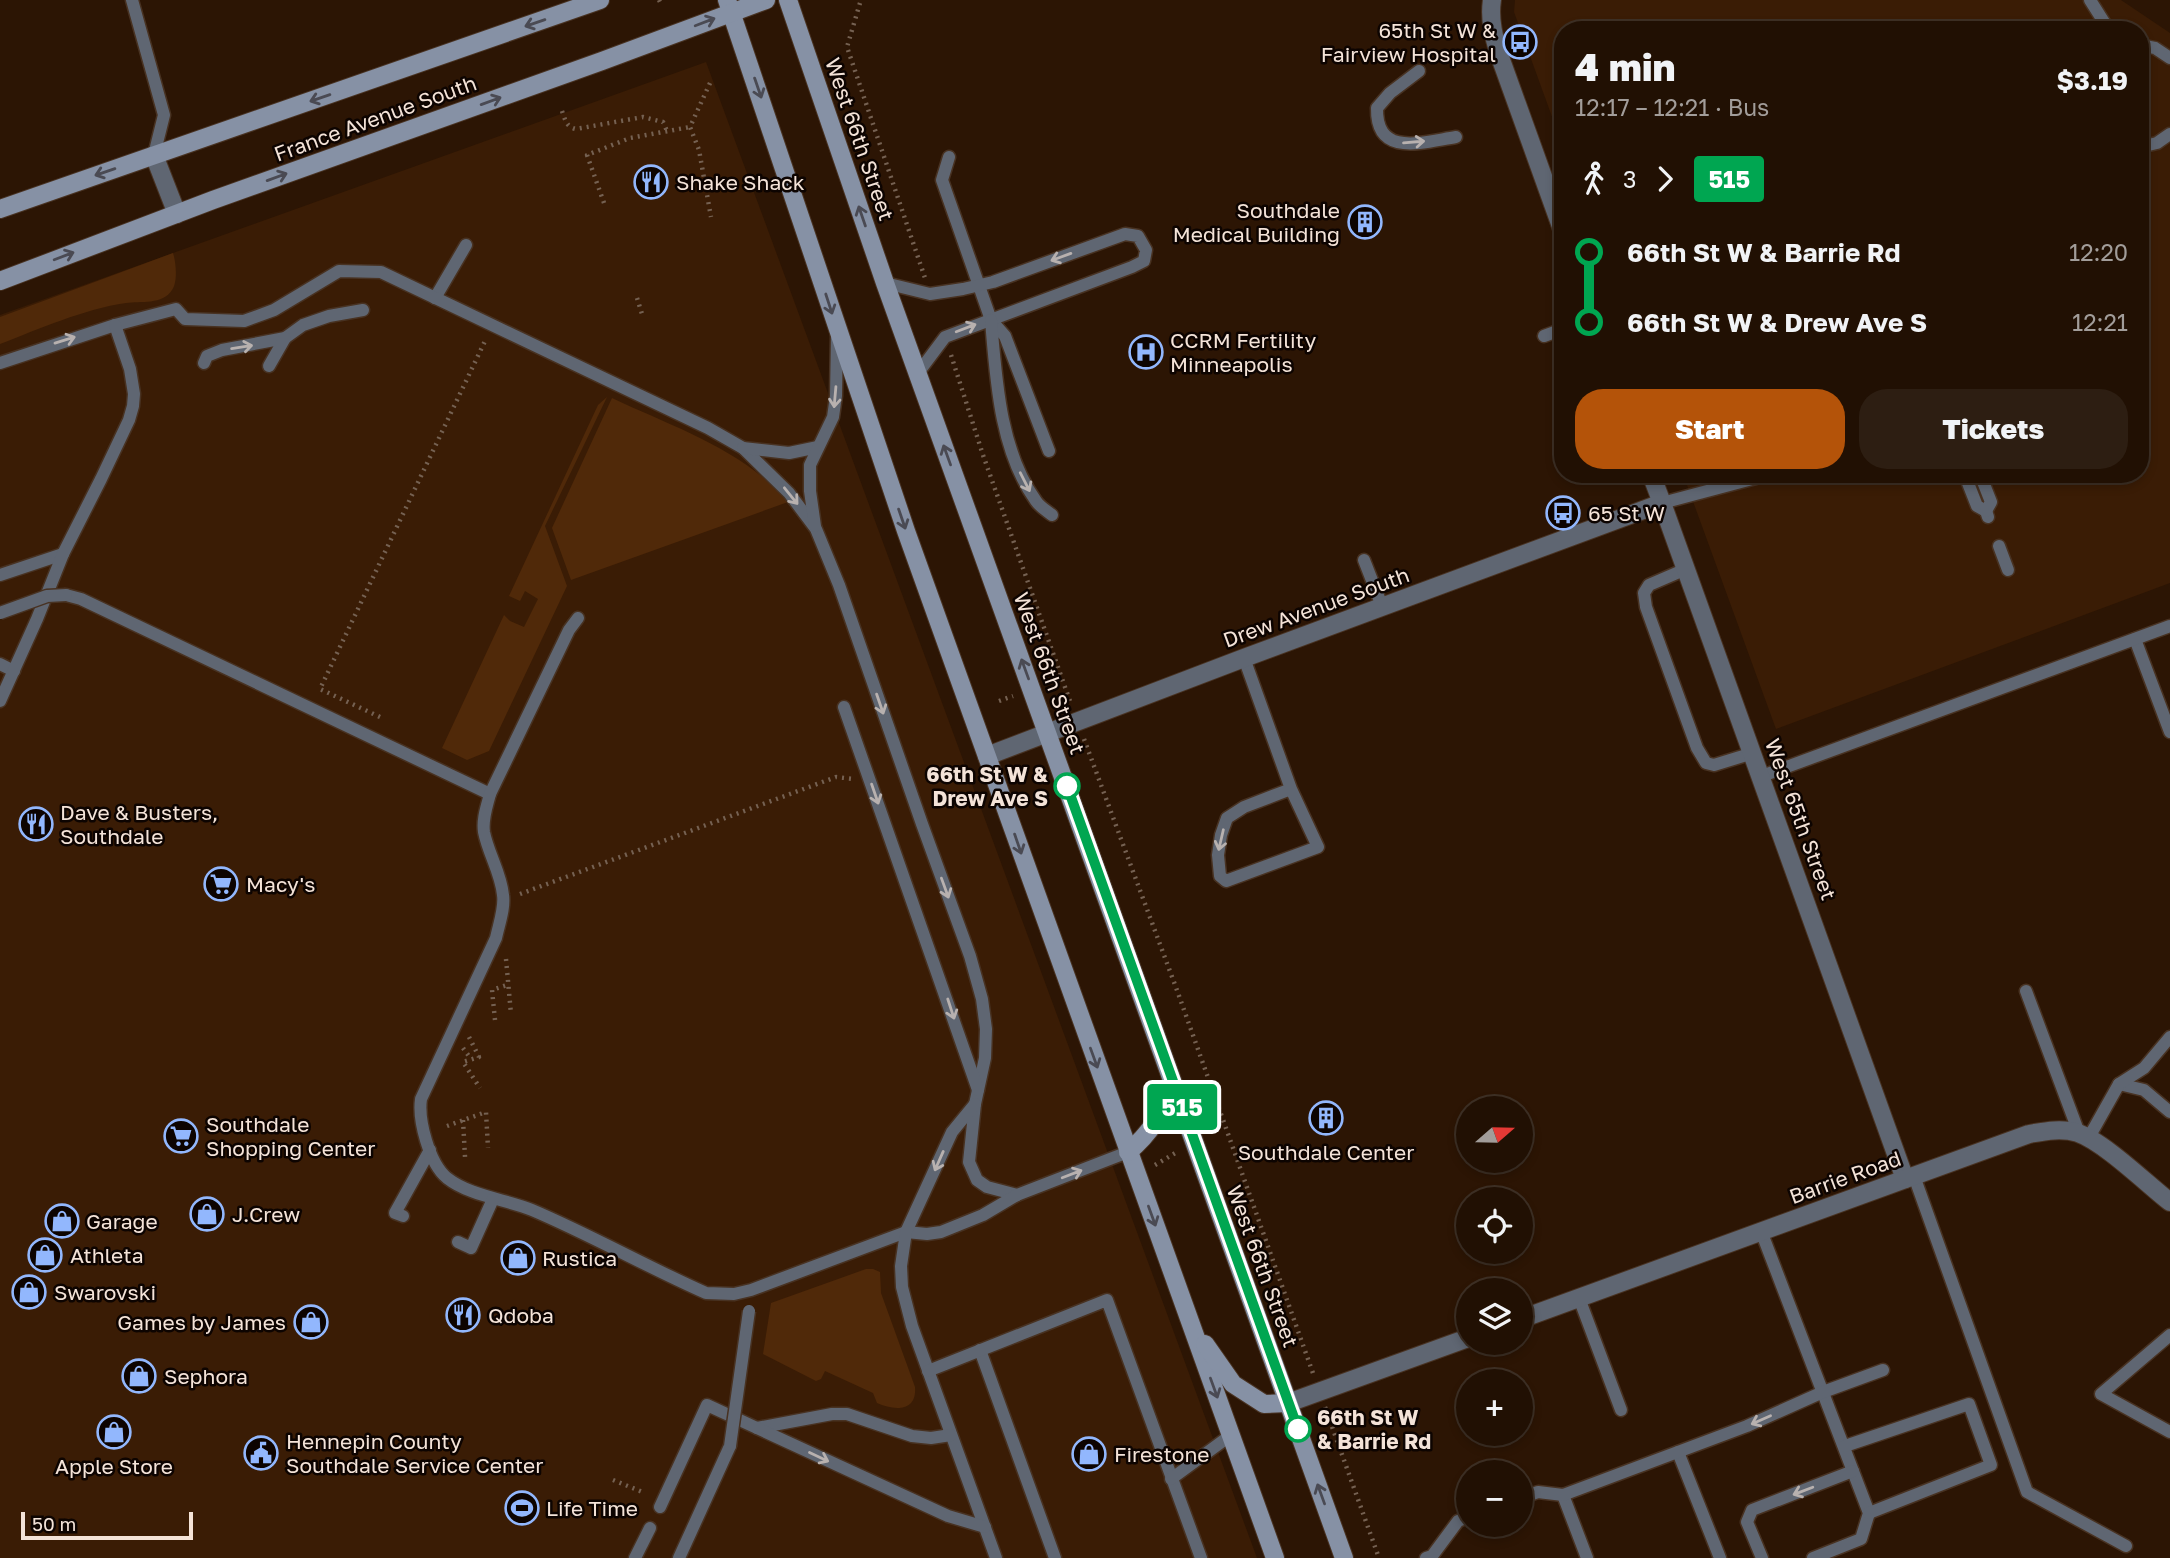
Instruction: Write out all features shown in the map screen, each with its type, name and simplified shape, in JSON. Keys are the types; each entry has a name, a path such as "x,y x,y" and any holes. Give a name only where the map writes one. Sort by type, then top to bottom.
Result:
{"main road":[{"name":"France Avenue South","path":"0,209 600,0"},
{"name":"France Avenue South","path":"0,281 177,214 602,61 730,6 766,0"},
{"name":"West 66th Street","path":"788,0 885,283 1344,1558"},
{"path":"730,6 911,544 1275,1558"},
{"path":"1128,1152 1142,1140 1161,1115 1174,1085"},
{"path":"1191,1324 1233,1384 1264,1404 1288,1403"}],"street":[{"path":"1492,0 1490,10 1493,33 1500,57 1554,207"},
{"path":"154,155 177,214"},
{"name":"West 65th Street","path":"1654,483 1910,1177"},
{"name":"Drew Avenue South","path":"987,756 1662,503"},
{"name":"Barrie Road","path":"1533,1315 2029,1134 2054,1129 2083,1136"},
{"path":"2083,1136 2100,1145 2170,1202"},
{"path":"1288,1403 1456,1342"}],"lane":[{"path":"132,0 164,115 154,155"},
{"path":"2090,0 2103,21"},
{"path":"2149,47 2170,58"},
{"path":"1419,71 1390,93 1377,108 1377,124 1388,138 1404,144 1456,137"},
{"path":"2149,145 2170,134"},
{"path":"949,157 942,180 991,320 998,398 1014,459 1037,504 1052,515"},
{"path":"885,283 930,294 979,285 1125,234 1138,236 1146,250 1144,261 1132,267 945,337 918,373"},
{"path":"435,298 466,246"},
{"path":"0,363 115,325 176,309 186,319 244,321 274,310 339,271 381,272 708,428 743,448 789,493 816,529"},
{"path":"269,366 285,338 303,325 329,316 363,310"},
{"path":"991,320 1006,336 1049,451"},
{"path":"0,701 63,554 129,420 134,394 130,369 115,325"},
{"path":"837,329 833,417 810,465 810,491 816,529 839,585 970,956 982,999 986,1029 985,1058 975,1104 968,1162 977,1181 987,1187 1017,1195"},
{"path":"1544,336 1554,332"},
{"path":"204,363 207,356 222,350 285,338"},
{"path":"743,448 789,453 818,447"},
{"path":"1662,503 1738,483"},
{"path":"1968,483 1977,506 1987,514 1991,502 1984,483"},
{"path":"1999,546 2008,570"},
{"path":"0,575 63,554"},
{"path":"1364,560 1382,606"},
{"path":"1686,569 1649,585 1644,593 1697,748 1706,763 1714,765 1753,753"},
{"path":"0,612 47,596 66,595 81,599 490,794"},
{"path":"578,618 569,630 490,794 484,816 484,832 503,893 501,916 496,938 421,1099 419,1110 430,1150 446,1177 493,1199 530,1209 705,1293 734,1294 906,1232 927,1234 941,1231 983,1215 1017,1195 1128,1152"},
{"path":"1762,776 2170,626"},
{"path":"2135,639 2170,732"},
{"path":"1244,658 1291,789 1318,847 1226,881 1220,876 1218,855 1227,818 1244,807 1291,789"},
{"path":"0,664 14,671"},
{"path":"844,706 978,1090"},
{"path":"2026,991 2083,1136"},
{"path":"2083,1136 2119,1084 2144,1068 2170,1037"},
{"path":"2119,1084 2144,1090 2170,1112"},
{"path":"975,1104 952,1132 906,1232 901,1266 902,1287 912,1326 996,1558"},
{"path":"403,1216 396,1213 430,1150"},
{"path":"1910,1177 2027,1492 2126,1546"},
{"path":"458,1242 471,1248 493,1199"},
{"path":"1761,1231 1870,1513 1861,1539 1813,1558"},
{"path":"679,1558 730,1446 751,1290"},
{"path":"1579,1298 1621,1410"},
{"path":"928,1371 1107,1300 1200,1558"},
{"path":"2170,1335 2101,1394 2170,1432"},
{"path":"980,1350 1055,1558"},
{"path":"1533,1494 1563,1495 1747,1426 1823,1392 1883,1370"},
{"path":"1845,1446 1969,1404 1991,1465 1870,1513"},
{"path":"660,1507 707,1405 948,1516 985,1527"},
{"path":"757,1428 832,1414 847,1414 912,1436 931,1438 951,1434"},
{"path":"1171,1479 1231,1435"},
{"path":"1678,1452 1720,1558"},
{"path":"1762,1558 1747,1522 1752,1510 1853,1471"},
{"path":"1563,1495 1587,1558"},
{"path":"1430,1557 1456,1524"},
{"path":"635,1558 650,1528"}],"path":[{"path":"860,2 847,47 930,294"},
{"path":"710,83 690,127 699,150 711,217"},
{"path":"562,111 567,124 576,129 643,117 663,122 667,131"},
{"path":"604,203 587,155 630,138 690,127"},
{"path":"637,298 642,314"},
{"path":"945,337 1068,696"},
{"path":"380,717 320,689 485,341"},
{"path":"999,701 1013,696"},
{"path":"1086,744 1312,1370"},
{"path":"520,894 836,778 871,781"},
{"path":"506,953 511,1014"},
{"path":"495,1020 492,990 507,985"},
{"path":"465,1029 479,1057 463,1062 480,1088"},
{"path":"463,1048 471,1059"},
{"path":"447,1126 486,1112 488,1148"},
{"path":"463,1120 465,1157"},
{"path":"1149,1169 1178,1151"},
{"path":"1326,1408 1379,1558"},
{"path":"613,1480 645,1493"}],"shaded area":[{"path":"1515,0 2121,0 2170,33 2170,583 1776,729 1686,483 2149,483 2149,21 1554,21 1554,122 1514,12"},
{"path":"706,62 1257,1558 0,1558 0,315"},
{"path":"173,253 175,282 172,290 163,298 94,310 0,344 0,317"},
{"path":"607,397 545,526 567,586 489,751 467,760 442,748 504,615 524,627 538,599 525,591 520,601 509,596 598,405"},
{"path":"612,398 729,453 750,467 788,502 571,580 552,528"},
{"path":"866,1269 880,1272 881,1293 915,1387 912,1401 903,1407 877,1403 873,1393 825,1371 821,1379 816,1381 763,1354 771,1303"}],"bus line":[{"name":"515","path":"1067,786 1298,1429"}],"place":[{"name":"65th St W & Fairview Hospital","path":"1520,42"},
{"name":"Shake Shack","path":"651,182"},
{"name":"Southdale Medical Building","path":"1365,222"},
{"name":"CCRM Fertility Minneapolis","path":"1146,352"},
{"name":"65 St W","path":"1563,513"},
{"name":"66th St W & Drew Ave S","path":"1067,786"},
{"name":"Dave & Busters, Southdale","path":"36,824"},
{"name":"Macy's","path":"221,884"},
{"name":"Southdale Center","path":"1326,1118"},
{"name":"Southdale Shopping Center","path":"181,1136"},
{"name":"J.Crew","path":"207,1214"},
{"name":"Garage","path":"62,1221"},
{"name":"Athleta","path":"45,1255"},
{"name":"Rustica","path":"518,1258"},
{"name":"Swarovski","path":"29,1292"},
{"name":"Qdoba","path":"463,1315"},
{"name":"Games by James","path":"311,1322"},
{"name":"Sephora","path":"139,1376"},
{"name":"66th St W & Barrie Rd","path":"1298,1429"},
{"name":"Apple Store","path":"114,1432"},
{"name":"Hennepin County Southdale Service Center","path":"261,1453"},
{"name":"Firestone","path":"1089,1454"},
{"name":"Life Time","path":"522,1508"}]}
